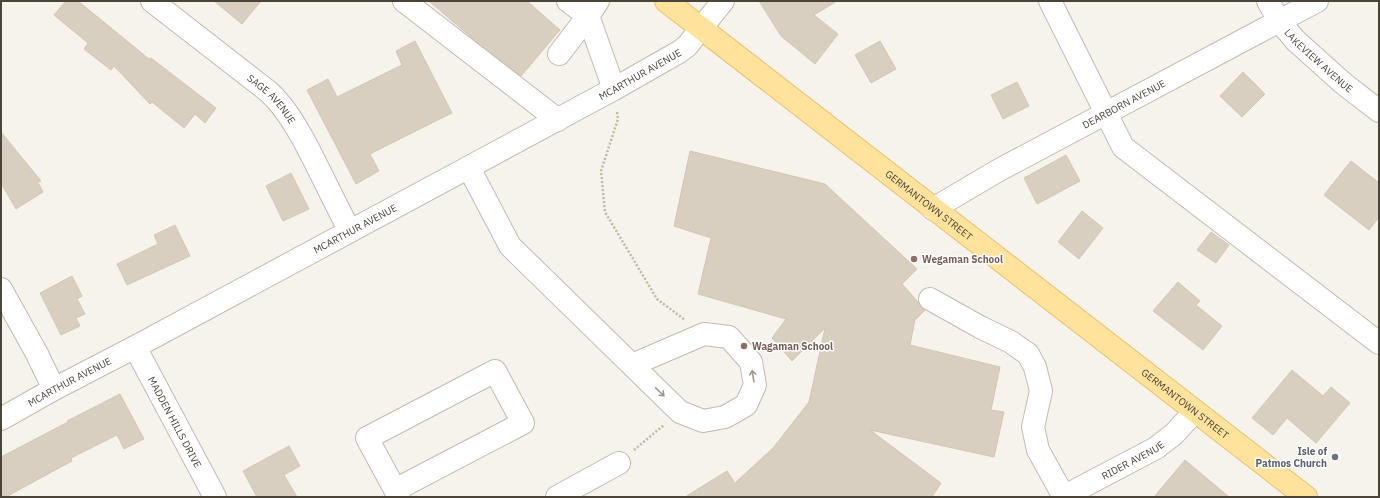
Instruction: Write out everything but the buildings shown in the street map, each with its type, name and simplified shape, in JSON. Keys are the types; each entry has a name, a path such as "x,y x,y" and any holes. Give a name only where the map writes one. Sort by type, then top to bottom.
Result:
{"main road":[{"name":"GERMANTOWN STREET","path":"666,1 1306,497"}],"street":[{"name":"SAGE AVENUE","path":"152,1 269,92 278,101 289,115 318,165 350,231"},
{"path":"404,1 558,120"},
{"path":"568,1 593,9"},
{"name":"MCARTHUR AVENUE","path":"1,419 54,388 135,347 470,168 679,52 687,46 723,1"},
{"path":"1050,1 1123,147 1379,343"},
{"name":"LAKEVIEW AVENUE","path":"1268,1 1279,21 1296,41 1344,84 1379,111"},
{"name":"DEARBORN AVENUE","path":"933,209 999,170 1317,1"},
{"path":"559,54 593,9"},
{"path":"593,9 614,89"},
{"path":"470,168 510,246 680,412 703,420 725,417 746,405 755,385 751,362 729,337 704,334 632,365"},
{"path":"1,289 54,388"},
{"path":"930,299 1011,342 1028,354 1035,367 1041,391 1033,427 1038,450 1063,497"},
{"name":"MADDEN HILLS DRIVE","path":"135,347 214,497"},
{"path":"495,371 523,423 397,494 367,438 495,371"},
{"name":"RIDER AVENUE","path":"1063,497 1156,448 1174,434 1195,411"},
{"path":"557,497 619,464"}],"path":[{"path":"614,89 618,119 601,171 605,212 657,299 704,334"},
{"path":"619,464 680,412"}],"place":[{"name":"Wegaman School","path":"914,259"},
{"name":"Wagaman School","path":"744,346"},
{"name":"Isle of Patmos Church","path":"1335,457"}]}
